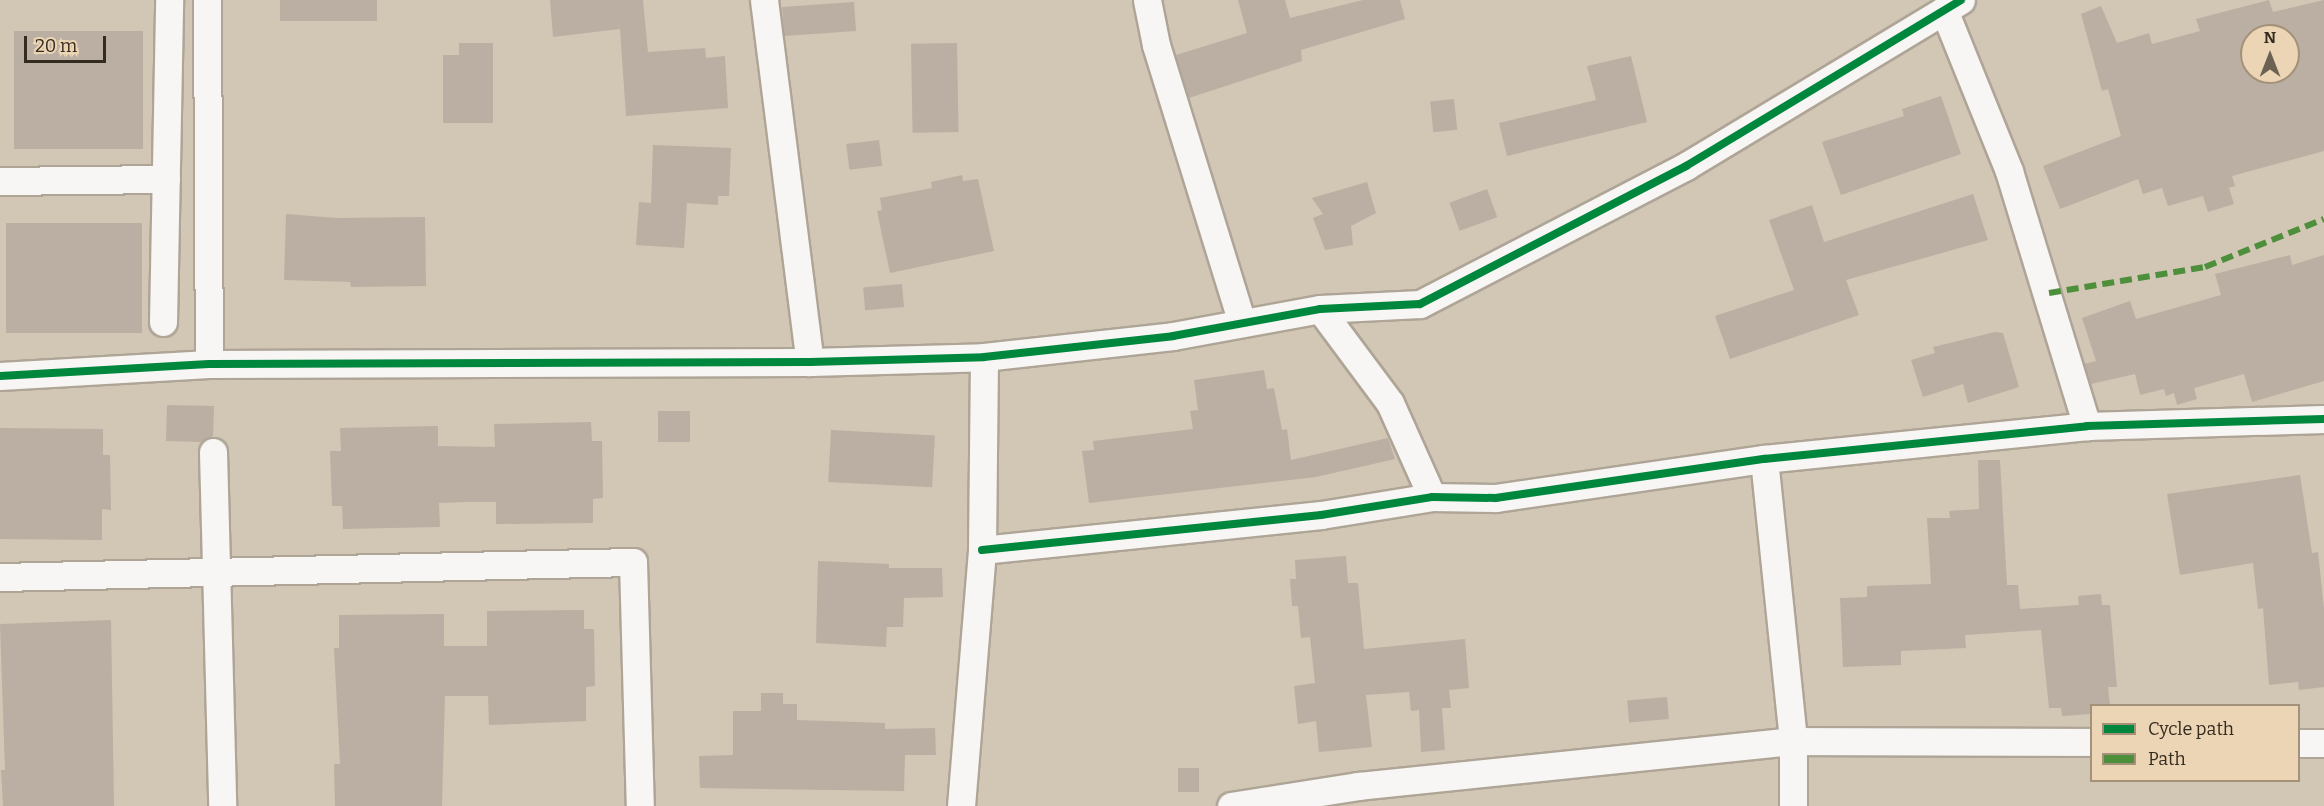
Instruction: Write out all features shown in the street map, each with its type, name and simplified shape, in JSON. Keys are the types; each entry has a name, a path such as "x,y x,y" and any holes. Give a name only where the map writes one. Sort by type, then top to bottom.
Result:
{"street":[{"path":"163,322 169,0"},
{"path":"207,0 209,364"},
{"path":"764,0 810,362"},
{"path":"1147,0 1156,45 1242,323"},
{"path":"0,376 209,364 810,362 984,357 1173,336 1320,309 1420,304 1686,166 1952,5 2009,171 2087,426"},
{"path":"0,181 166,180"},
{"path":"1320,309 1390,404 1432,497"},
{"path":"961,806 982,550 984,357"},
{"path":"982,550 1321,515 1432,497 1496,498 1764,459 2087,426 2324,419"},
{"path":"213,452 222,806"},
{"path":"1764,459 1792,741 1793,806"},
{"path":"0,577 633,562 640,806"},
{"path":"1231,806 1358,786 1792,741 2090,742"},
{"path":"2300,743 2324,743"}],"building":[{"path":"280,0 377,0 377,21 280,21"},
{"path":"550,0 643,0 648,52 705,48 706,58 725,56 728,108 626,116 620,29 553,37"},
{"path":"1238,0 1285,0 1290,18 1363,0 1400,0 1405,19 1301,50 1302,61 1189,98 1176,55 1247,33"},
{"path":"2269,0 2273,12 2324,0 2324,151 2232,176 2235,186 2229,188 2234,204 2208,212 2203,196 2168,206 2162,188 2143,194 2138,179 2060,209 2043,166 2121,136 2108,89 2102,91 2081,14 2101,6 2117,43 2149,33 2152,44 2200,31 2196,19"},
{"path":"854,2 856,31 784,36 782,7"},
{"path":"14,31 143,31 143,149 14,149"},
{"path":"459,43 493,43 493,123 443,123 443,55 459,55"},
{"path":"957,43 959,132 913,133 911,44"},
{"path":"1631,56 1647,122 1507,156 1499,123 1596,100 1587,66"},
{"path":"1941,96 1961,154 1841,195 1822,142 1904,116 1902,109"},
{"path":"1454,99 1457,130 1433,132 1430,102"},
{"path":"879,140 882,166 849,170 846,144"},
{"path":"653,145 731,148 729,196 718,196 718,205 687,203 684,248 636,245 639,202 651,203"},
{"path":"962,175 963,181 978,179 994,251 890,273 877,211 882,210 880,198 932,188 931,182"},
{"path":"1367,182 1376,213 1351,226 1353,245 1325,250 1313,218 1323,214 1312,198"},
{"path":"1487,189 1497,217 1460,231 1449,203"},
{"path":"1973,194 1988,240 1846,280 1859,315 1730,359 1715,316 1794,290 1769,220 1812,205 1824,242"},
{"path":"286,214 337,218 425,217 426,286 351,287 350,282 284,280"},
{"path":"6,223 142,223 142,333 6,333"},
{"path":"2290,255 2292,265 2324,255 2324,381 2252,402 2244,374 2194,388 2197,399 2177,405 2174,393 2166,396 2164,389 2140,395 2135,374 2091,384 2084,364 2096,361 2082,318 2130,301 2136,319 2221,295 2215,274"},
{"path":"902,284 904,307 865,310 863,287"},
{"path":"1995,332 2003,333 2019,387 1968,403 1963,384 1923,397 1911,360 1935,353 1933,347"},
{"path":"1264,370 1267,389 1274,388 1282,430 1287,429 1291,460 1388,438 1395,459 1316,477 1089,503 1082,451 1094,450 1093,441 1193,429 1190,411 1198,410 1194,380"},
{"path":"167,405 214,406 213,436 201,442 166,441"},
{"path":"658,411 690,411 690,442 658,442"},
{"path":"591,422 592,441 602,441 603,498 593,499 593,523 496,524 496,502 465,502 439,503 440,527 343,529 342,506 332,506 330,451 341,451 340,428 438,426 438,446 495,447 494,424"},
{"path":"0,428 103,429 103,455 110,455 111,510 102,509 102,540 0,539"},
{"path":"831,430 935,435 932,487 828,482"},
{"path":"1978,460 2000,460 2007,585 2018,585 2020,609 2079,605 2078,596 2101,594 2102,605 2110,605 2117,687 2108,687 2110,704 2090,704 2090,714 2062,716 2061,708 2049,708 2041,630 1965,635 1966,648 1901,651 1901,665 1843,667 1840,598 1867,597 1867,586 1931,584 1927,518 1950,518 1949,511 1979,509"},
{"path":"2300,475 2312,553 2318,552 2324,609 2324,687 2299,690 2298,682 2269,685 2263,608 2258,609 2253,563 2180,575 2167,494"},
{"path":"1346,556 1348,583 1358,583 1364,649 1465,639 1469,688 1449,690 1451,708 1442,708 1445,750 1421,752 1419,710 1411,711 1409,692 1366,695 1372,747 1319,752 1316,721 1298,724 1294,686 1315,683 1310,637 1301,638 1298,606 1292,606 1290,579 1296,579 1295,560"},
{"path":"818,561 889,564 889,568 942,568 943,597 904,598 903,627 887,627 886,647 816,643"},
{"path":"584,610 584,629 594,629 595,686 586,687 586,721 489,725 488,696 445,696 442,806 335,806 334,764 340,764 334,648 339,648 339,615 444,614 444,646 487,646 487,611"},
{"path":"111,620 114,806 3,806 1,770 5,770 0,624"},
{"path":"761,693 783,693 783,704 797,704 797,720 885,723 885,729 935,728 936,755 905,755 904,791 700,788 699,756 733,755 733,711 761,711"},
{"path":"1667,697 1669,719 1629,722 1627,700"},
{"path":"1178,768 1199,768 1199,792 1178,792"}],"marked path":[{"path":"2049,293 2205,267 2324,219"}],"cycle path":[{"path":"0,376 209,364 810,362 984,357 1173,336 1320,309 1420,304 1686,166 1961,0"},
{"path":"982,550 1321,515 1432,497 1496,498 1764,459 2087,426 2324,419"}]}
